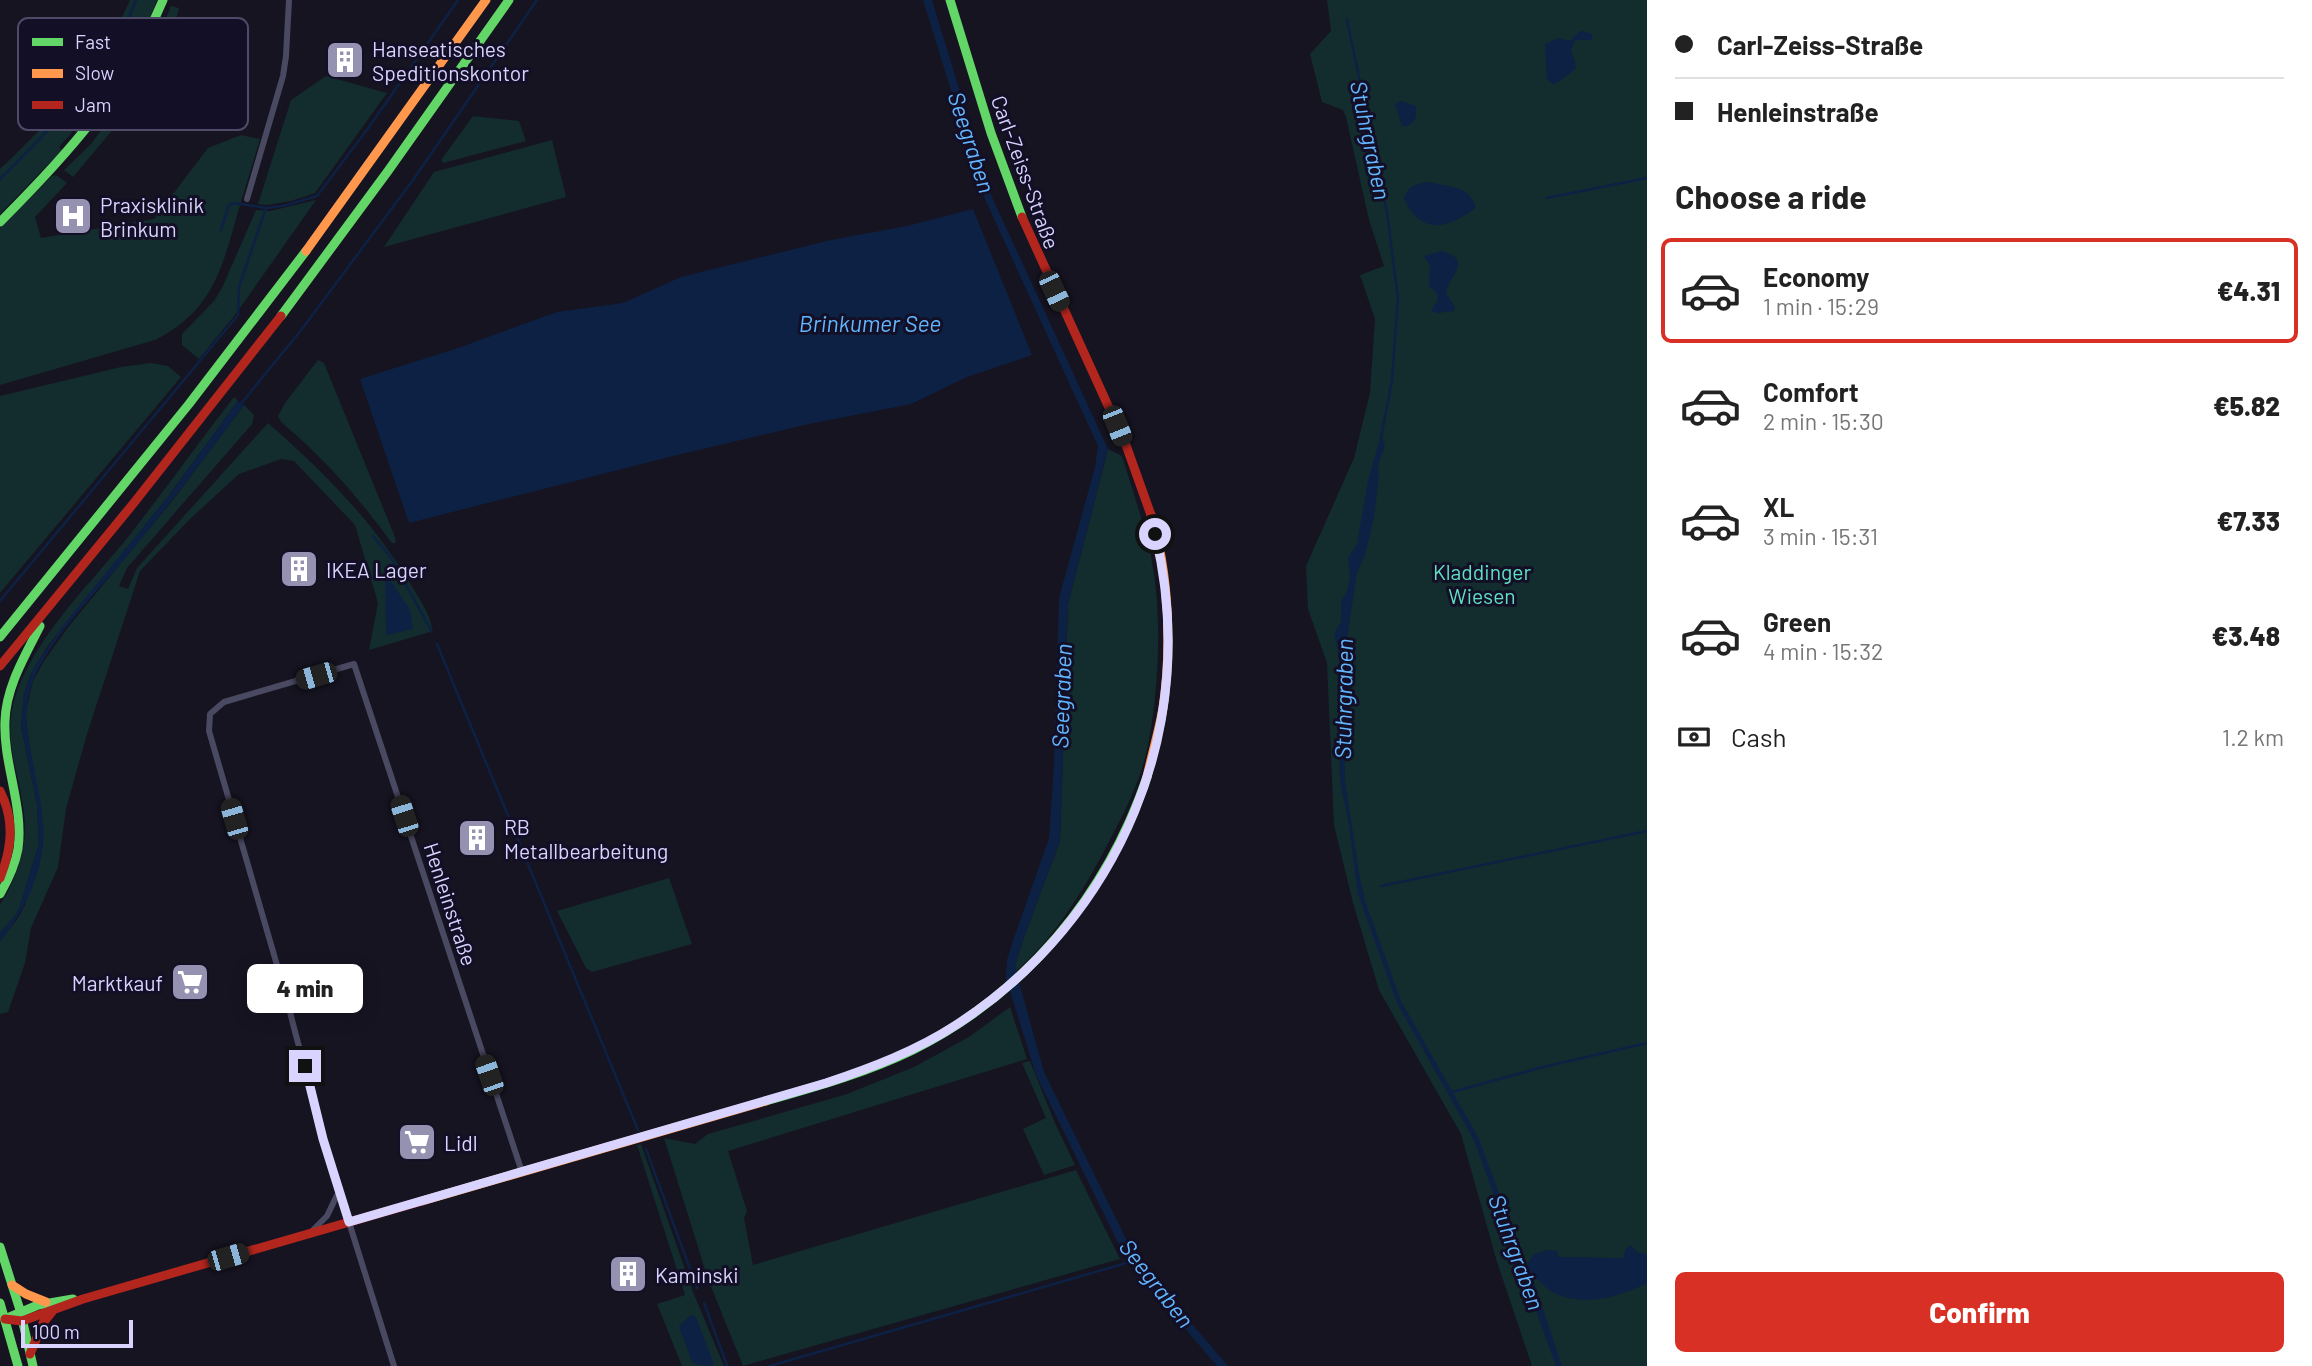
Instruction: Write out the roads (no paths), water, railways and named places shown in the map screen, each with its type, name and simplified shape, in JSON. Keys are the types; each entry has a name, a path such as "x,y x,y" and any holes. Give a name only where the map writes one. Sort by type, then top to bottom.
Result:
{"main road":[{"path":"156,18 163,0"},
{"path":"0,637 116,497 338,209 486,0"},
{"path":"0,666 182,445 353,221 437,106 509,0"},
{"name":"Carl-Zeiss-Straße","path":"2,1319 22,1321 52,1312 83,1298 729,1112 869,1068 914,1049 954,1026 1005,990 1063,932 1088,899 1107,869 1136,809 1157,744 1165,702 1168,659 1168,612 1160,553 1145,500 1117,426 1044,270 1007,183 950,0"},
{"path":"0,222 87,130"},
{"path":"0,894 14,865 20,833 20,816 9,762 5,724 7,702 15,678 48,610"},
{"path":"0,791 9,809 11,836 0,878"},
{"path":"0,1247 20,1310 33,1366"},
{"path":"12,1284 26,1294 46,1302"},
{"name":"Carl-Zeiss-Straße","path":"2,1319 46,1302 83,1298"},
{"path":"0,1303 2,1319 18,1366"},
{"path":"30,1354 42,1322 52,1312"}],"street":[{"path":"247,199 283,76 289,0"},
{"name":"Henleinstraße","path":"394,1366 323,1139 316,1103 285,991 209,731 210,714 224,702 354,664 522,1172"},
{"path":"310,1233 327,1216 339,1191"}],"water":[{"name":"Seegraben","path":"923,0 932,0 992,197 1108,449 1068,604 1060,841 1024,937 1016,971 1044,1072 1130,1247 1140,1263 1228,1366 1217,1366 1136,1271 1119,1245 1036,1075 1006,978 1007,960 1049,838 1059,598 1095,467 1098,446 984,197"},
{"path":"1583,31 1592,34 1592,40 1575,40 1571,50 1576,67 1553,85 1547,79 1545,44 1558,38 1570,41"},
{"path":"1401,101 1416,106 1416,117 1405,127 1394,105"},
{"path":"1429,182 1463,191 1476,207 1466,215 1445,224 1426,223 1410,210 1404,198 1414,186"},
{"name":"Brinkumer See","path":"973,209 1032,355 967,377 911,404 809,424 673,456 409,523 360,379 458,348 557,312 623,303 681,277"},
{"path":"1442,251 1457,259 1458,264 1446,293 1455,307 1454,311 1438,313 1431,311 1438,300 1436,292 1429,286 1430,265 1424,256"},
{"path":"238,401 244,405 157,519 74,617 39,668 32,684 26,714 42,817 41,856 38,872 26,902 0,941 0,933 20,906 39,844 37,805 21,726 24,694 30,676 65,623 167,498"},
{"path":"1381,435 1385,445 1378,465 1374,518 1365,555 1357,573 1343,664 1345,781 1359,873 1365,901 1401,1001 1478,1137 1525,1263 1528,1263 1534,1254 1548,1250 1557,1251 1559,1257 1623,1258 1626,1249 1631,1245 1637,1252 1647,1254 1647,1283 1614,1296 1589,1300 1566,1297 1551,1291 1532,1276 1562,1366 1556,1366 1474,1140 1397,1003 1358,894 1340,781 1339,654 1334,634 1341,622 1341,601 1347,592 1350,577 1348,558 1357,544 1368,481"},
{"path":"385,572 410,610 413,629 386,635"},
{"path":"691,1315 697,1320 714,1365 692,1362 679,1326"}],"waterway":[{"path":"128,18 136,0"},
{"path":"221,230 229,205 235,203 266,208 317,196 458,0"},
{"path":"240,405 302,329 413,180 537,0"},
{"name":"Stuhrgraben","path":"1347,20 1387,213 1398,298 1392,380 1381,438"},
{"path":"0,179 48,130"},
{"path":"1547,198 1647,178"},
{"path":"0,601 238,315 239,287 266,208"},
{"path":"373,536 392,559 432,632"},
{"path":"437,644 638,1130"},
{"path":"1381,886 1647,831"},
{"path":"1452,1092 1647,1043"},
{"path":"646,1149 697,1288"},
{"name":"Seegraben","path":"770,1366 1130,1262"},
{"path":"704,1303 727,1365"}],"place":[{"name":"Hanseatisches Speditionskontor","path":"345,60"},
{"name":"Praxisklinik Brinkum","path":"73,216"},
{"name":"IKEA Lager","path":"299,569"},
{"name":"RB Metallbearbeitung","path":"477,838"},
{"name":"Marktkauf","path":"190,982"},
{"name":"Lidl","path":"417,1142"},
{"name":"Kaminski","path":"628,1274"}],"park label":[{"name":"Kladdinger Wiesen","path":"1482,583"}]}
